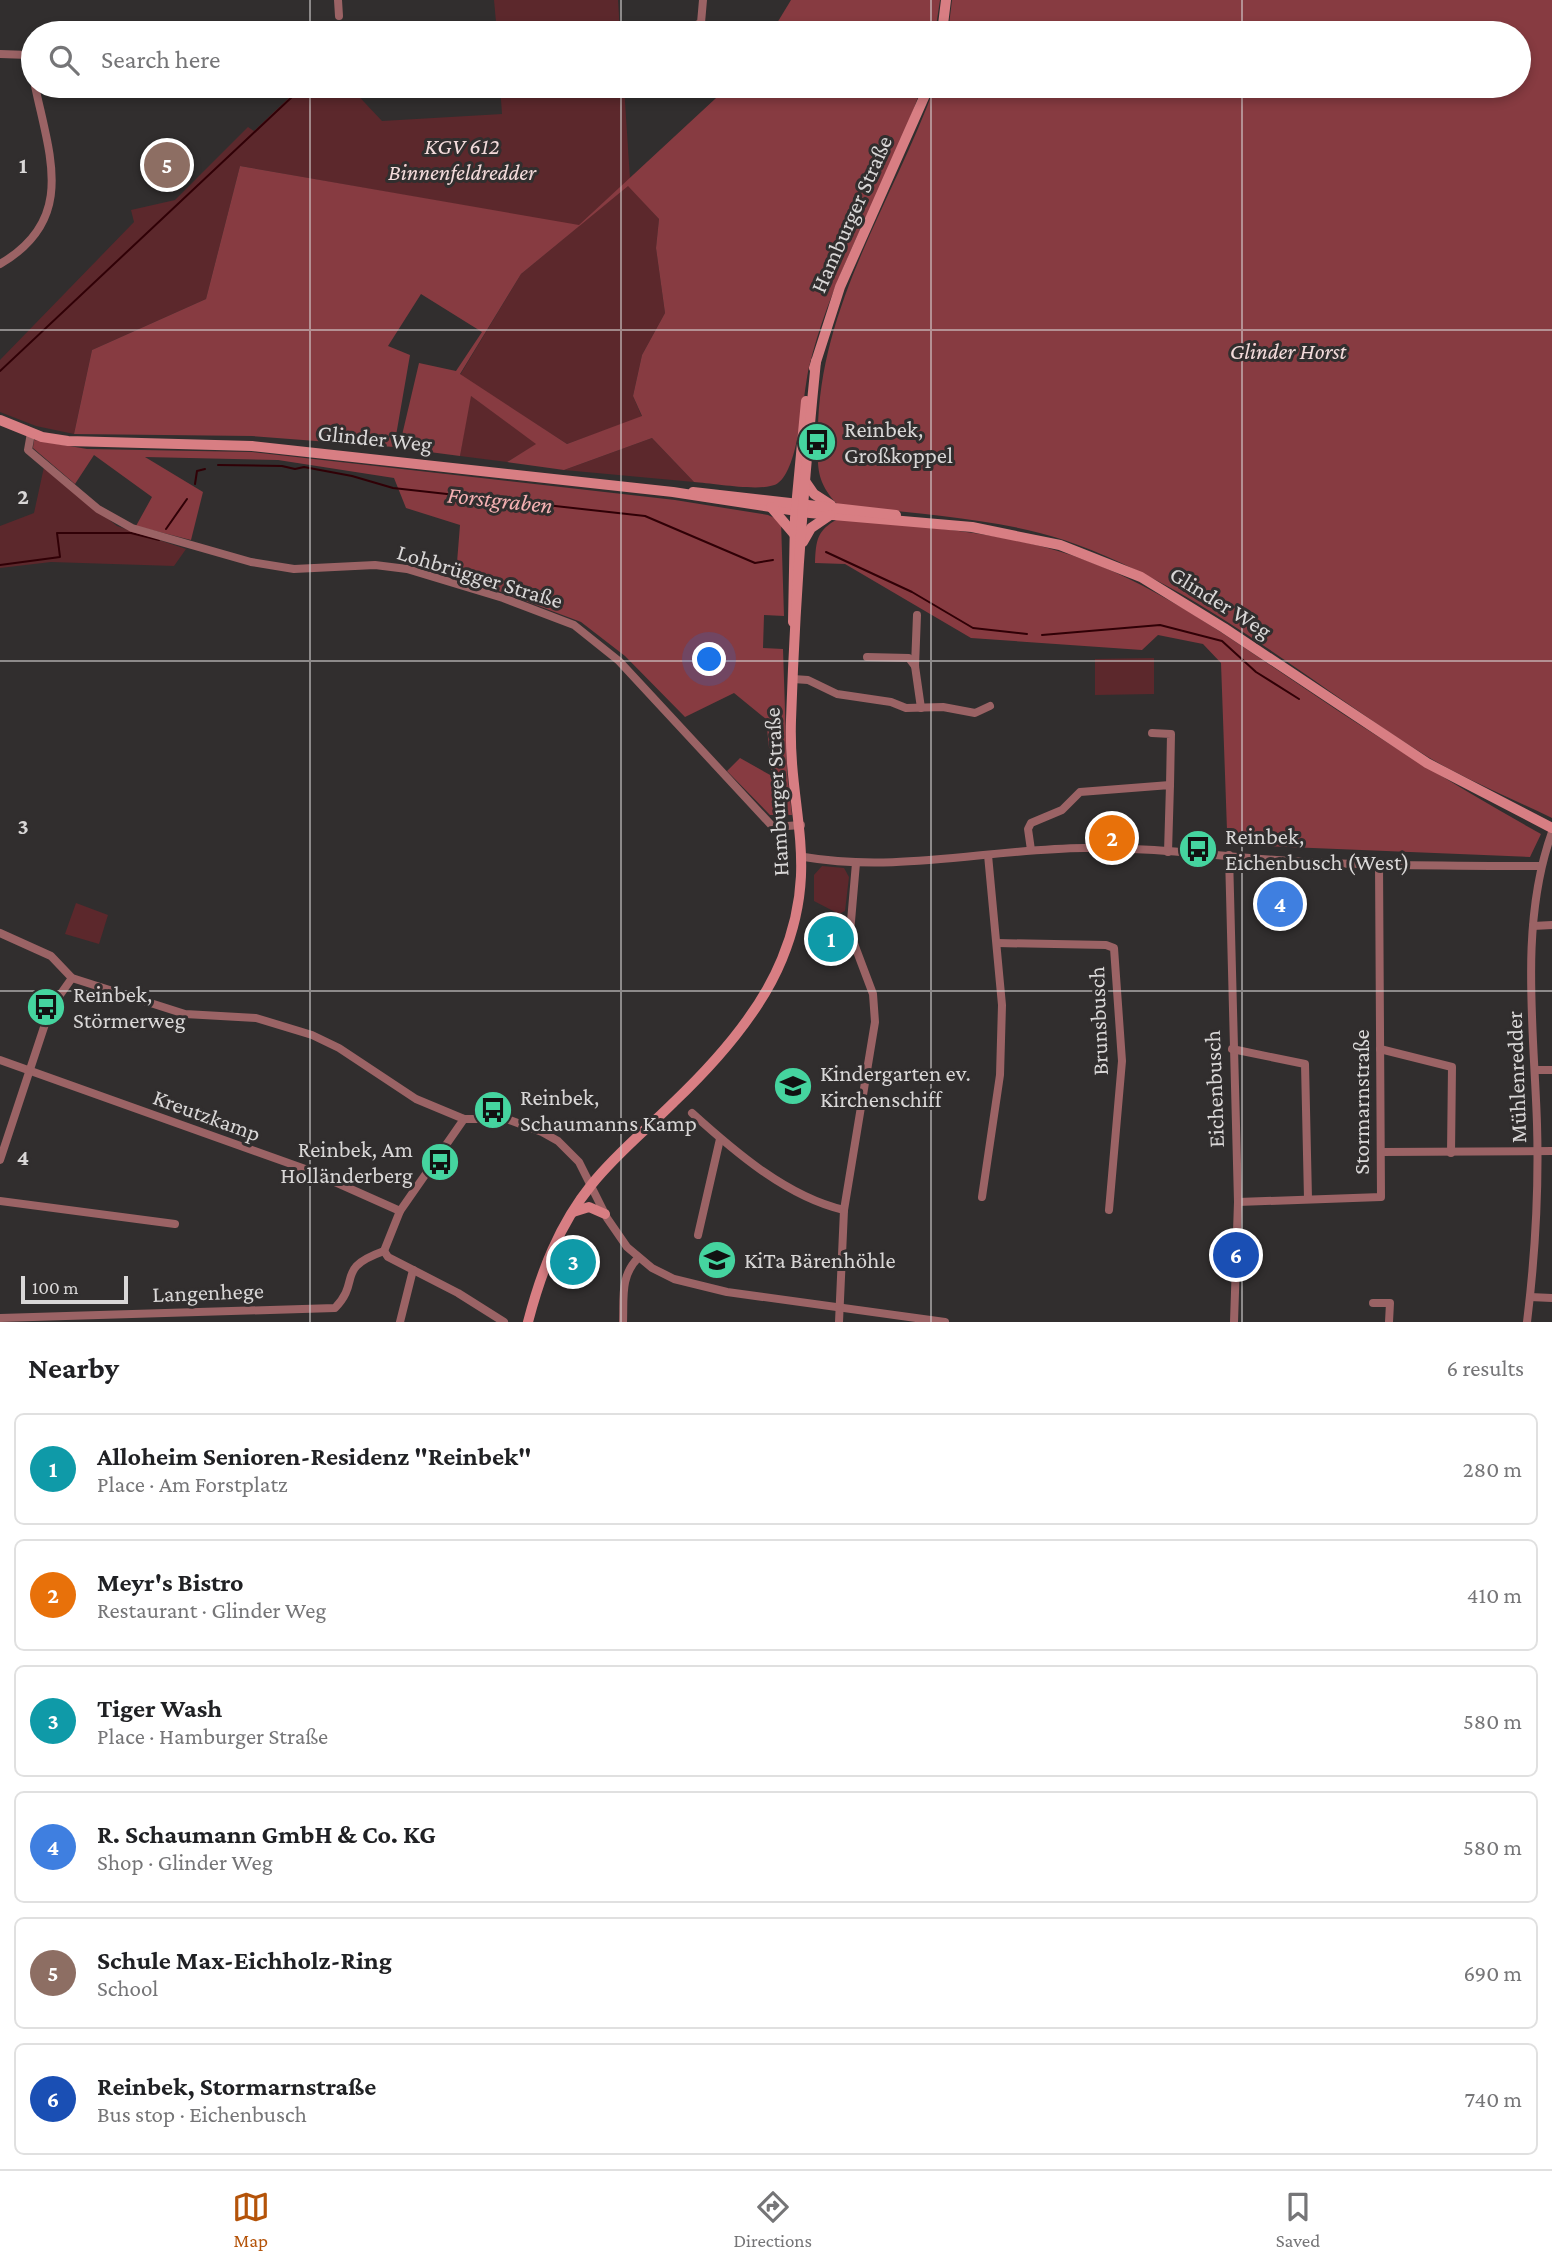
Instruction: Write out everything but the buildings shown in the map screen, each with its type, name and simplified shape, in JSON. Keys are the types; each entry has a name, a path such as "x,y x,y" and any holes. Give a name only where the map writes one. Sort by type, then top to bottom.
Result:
{"main road":[{"path":"943,21 946,0"},
{"name":"Hamburger Straße","path":"528,1322 548,1258 591,1185 677,1100 731,1040 761,1000 789,939 799,904 804,857 791,745 794,631 801,548 804,409 840,287 924,98"},
{"name":"Glinder Weg","path":"0,420 31,433 72,442 251,446 673,492 710,492 800,507 934,522 1060,545 1141,577 1224,628 1427,763 1552,830"},
{"path":"794,534 773,503 802,479 833,511 811,528 801,548"},
{"name":"Hamburger Straße","path":"794,631 791,608 794,534 800,507"},
{"path":"573,1212 589,1207 605,1214"}],"street":[{"path":"701,21 704,0"},
{"path":"339,16 342,1"},
{"path":"0,54 21,55"},
{"path":"0,264 34,239 50,206 49,163 37,98"},
{"name":"Lohbrügger Straße","path":"31,433 28,450 98,509 132,528 273,566 294,569 375,565 407,569 503,598 574,625 619,662 773,827 801,825"},
{"path":"917,615 915,666 921,708"},
{"path":"867,657 909,658 915,666"},
{"path":"793,679 808,680 837,694 921,708 943,707 975,713 990,706"},
{"path":"1152,733 1171,734 1168,852"},
{"path":"1031,850 1028,829 1031,823 1062,810 1080,792 1170,785"},
{"name":"Mühlenredder","path":"1527,1322 1538,1150 1533,926 1540,866 1552,830"},
{"path":"804,857 856,863 903,864 1031,850 1086,848 1229,855 1305,862 1540,866"},
{"path":"982,1197 1000,1075 1002,1005 988,855"},
{"name":"Eichenbusch","path":"1229,855 1238,1202 1234,1322"},
{"path":"839,1322 844,1210 875,1022 873,994 857,955 850,926 856,863"},
{"name":"Stormarnstraße","path":"1238,1202 1381,1197 1378,863"},
{"path":"1533,926 1552,925"},
{"path":"0,933 51,956 72,978 185,1014 256,1018 312,1035 339,1048 416,1099 464,1119 507,1119 542,1132 569,1151 591,1185 605,1214 638,1258 664,1275 687,1283 945,1322"},
{"name":"Brunsbusch","path":"997,943 1105,944 1114,948 1122,1061 1109,1210"},
{"path":"0,1160 50,1009 72,978"},
{"path":"1232,1049 1305,1064 1308,1199"},
{"path":"1380,1049 1452,1067 1451,1153"},
{"name":"Kreutzkamp","path":"0,1060 309,1171 400,1211"},
{"path":"1535,1070 1552,1070"},
{"path":"692,1113 743,1159 795,1188 844,1210"},
{"path":"464,1119 400,1211 384,1251 388,1257 504,1322"},
{"path":"698,1235 720,1139"},
{"path":"1381,1152 1552,1151"},
{"path":"0,1201 175,1224"},
{"name":"Langenhege","path":"0,1318 335,1308 345,1298 350,1274 359,1260 384,1251"},
{"path":"623,1322 625,1280 628,1270 638,1258"},
{"path":"400,1322 413,1270"},
{"path":"1530,1297 1552,1297"},
{"path":"1373,1303 1390,1303 1390,1322"}],"green space":[{"path":"494,0 618,0 619,21 496,21"},
{"path":"791,0 940,0 937,21 778,21"},
{"name":"Glinder Horst","path":"952,0 1552,0 1552,818 1428,757 1207,609 1113,559 1064,540 1011,526 838,505 821,480 818,463 822,386 844,297 930,98 1531,98 1531,21 949,21"},
{"name":"KGV 612 Binnenfeldredder","path":"289,98 360,98 382,121 502,114 501,98 625,98 630,179 589,216 628,185 659,219 656,248 665,313 642,355 633,396 642,417 567,444 460,375 521,274 579,226 240,166 206,299 92,350 74,434 36,426 0,412 0,360 134,222 131,210 175,200 248,127 254,131"},
{"path":"716,98 918,98 819,330 809,367 791,463 778,483 762,487 694,482 652,438 564,470 507,462 536,444 471,396 460,456 399,448 419,363 456,371 482,332 421,294 388,346 410,355 394,447 252,436 74,434 92,350 206,299 240,166 579,225","holes":["628,186 659,219 656,248 665,313 642,355 633,396 642,416 567,444 460,374 521,274"]},
{"path":"470,395 537,444 507,462 460,456"},
{"path":"652,438 694,482 564,470"},
{"path":"34,440 87,449 252,452 675,500 768,515 781,521 784,616 764,615 763,648 783,649 787,771 792,815 770,815 727,771 740,758 772,776 766,719 734,693 685,717 625,656 581,622 456,575 460,525 406,508 394,478 278,460 145,457 203,492 191,540 136,526 152,497 94,455 75,484 33,448"},
{"path":"44,467 117,526 186,549 174,566 51,562 0,568 0,526 34,513"},
{"path":"838,519 1004,538 1058,551 1127,578 1192,614 1399,750 1541,834 1530,857 1237,845 1227,830 1221,663 1203,644 1158,635 1142,650 971,638 845,564 815,563 819,536"},
{"path":"1154,658 1154,694 1095,695 1095,659"},
{"path":"822,866 844,868 849,877 845,911 839,914 814,901 814,875"},
{"path":"76,903 108,915 99,944 65,934"}],"waterway":[{"path":"0,371 291,98"},
{"name":"Forstgraben","path":"218,465 282,466 295,469 304,467 352,476 393,488 645,516 755,563 773,560"},
{"name":"Forstgraben","path":"195,484 197,471 205,469"},
{"name":"Forstgraben","path":"166,529 187,499"},
{"name":"Forstgraben","path":"0,565 60,557 57,533 131,533 159,540"},
{"name":"Forstgraben","path":"826,552 912,592 973,628 1027,634"},
{"name":"Forstgraben","path":"1042,635 1160,625 1222,641 1256,672 1299,699"}],"place":[{"name":"Schule Max-Eichholz-Ring","path":"167,165"},
{"name":"Reinbek, Großkoppel","path":"817,442"},
{"name":"Meyr's Bistro","path":"1112,838"},
{"name":"Reinbek, Eichenbusch (West)","path":"1198,849"},
{"name":"R. Schaumann GmbH & Co. KG","path":"1280,904"},
{"name":"Alloheim Senioren-Residenz \"Reinbek\"","path":"831,939"},
{"name":"Reinbek, Störmerweg","path":"46,1007"},
{"name":"Kindergarten ev. Kirchenschiff","path":"793,1086"},
{"name":"Reinbek, Schaumanns Kamp","path":"493,1110"},
{"name":"Reinbek, Am Holländerberg","path":"440,1162"},
{"name":"Reinbek, Stormarnstraße","path":"1236,1255"},
{"name":"KiTa Bärenhöhle","path":"717,1260"},
{"name":"Tiger Wash","path":"573,1262"}]}
